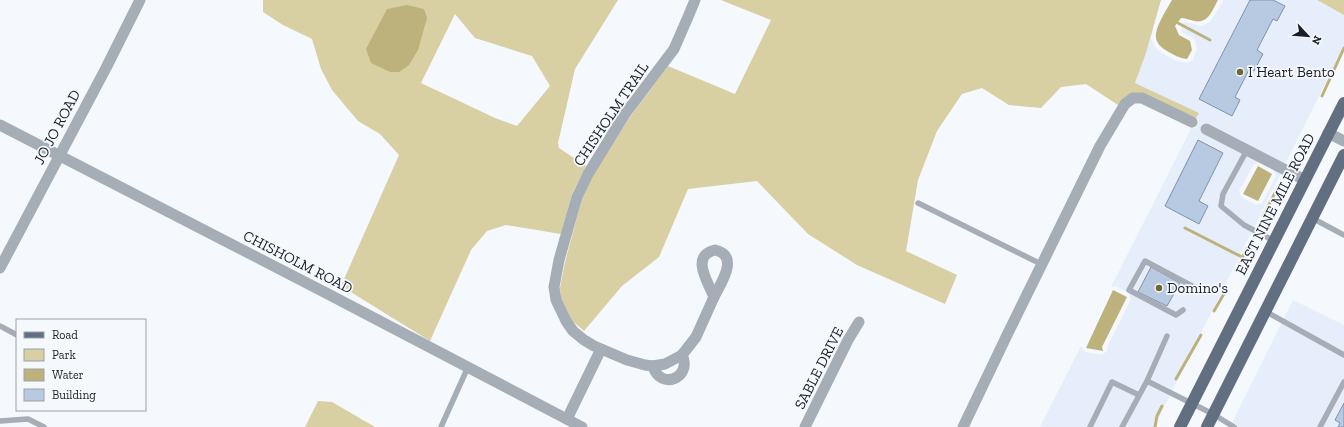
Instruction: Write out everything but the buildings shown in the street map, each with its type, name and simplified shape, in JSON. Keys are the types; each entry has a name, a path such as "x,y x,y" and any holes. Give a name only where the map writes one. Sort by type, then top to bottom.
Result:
{"main road":[{"name":"EAST NINE MILE ROAD","path":"1180,427 1344,103"},
{"path":"1207,427 1344,155"}],"street":[{"name":"JO JO ROAD","path":"0,268 106,68 140,0"},
{"name":"CHISHOLM TRAIL","path":"694,0 674,49 625,114 588,174 577,197 559,260 554,287 560,312 573,331 584,340 627,360 653,366 664,364 682,355 696,337 714,297"},
{"path":"963,427 1100,146 1125,104 1133,98 1142,98 1192,122"},
{"name":"CHISHOLM ROAD","path":"0,125 582,427"},
{"path":"1206,128 1305,180"},
{"path":"1328,133 1344,141"},
{"name":"SABLE DRIVE","path":"806,427 848,340 859,322"},
{"path":"567,419 601,349"},
{"path":"653,366 654,371 658,376 670,380 676,378 684,369 685,362 682,355"}],"lane":[{"path":"1247,150 1223,194 1221,206 1244,225 1274,241"},
{"path":"918,203 1042,264"},
{"path":"1312,218 1344,235"},
{"path":"1183,310 1176,314 1129,290 1145,260 1194,287"},
{"path":"1265,311 1344,355"},
{"path":"0,326 16,334"},
{"path":"1122,427 1147,382 1167,336"},
{"path":"441,427 468,367"},
{"path":"1090,427 1112,382 1139,395"},
{"path":"1147,382 1213,414 1234,427"},
{"path":"1320,427 1344,382"},
{"path":"0,421 28,419 44,427"}],"shaded area":[{"path":"1224,0 1317,0 1344,15 1344,46 1285,164 1203,122 1199,130 1260,162 1254,164 1239,191 1241,197 1256,205 1262,203 1276,176 1274,170 1281,173 1154,427 1040,427 1081,346 1085,352 1102,355 1107,351 1107,348 1131,299 1129,293 1115,286 1111,287 1192,127 1195,129 1199,120 1196,118 1198,113 1135,83 1153,28 1151,38 1155,47 1176,61 1187,63 1192,61 1197,49 1195,40 1183,33 1181,27 1184,22 1202,26 1210,22"},
{"path":"1293,300 1344,325 1344,427 1230,427"}],"green space":[{"path":"263,0 618,0 575,69 558,143 559,148 586,166 572,194 561,234 506,225 487,231 471,250 430,341 341,286 399,155 380,134 358,121 332,90 321,69 312,39 283,25 263,12","holes":["455,14 475,38 532,56 550,86 517,126 495,118 421,83"]},
{"path":"721,0 1161,0 1146,53 1135,83 1199,113 1196,118 1145,94 1118,105 1086,84 1061,87 1041,108 1009,105 982,88 962,94 937,131 918,180 906,251 957,275 945,304 857,265 808,234 757,181 688,189 659,257 622,286 584,331 570,319 561,299 560,288 565,262 582,199 592,177 630,117 668,66 735,94 771,20"},
{"path":"1317,0 1344,0 1344,15"},
{"path":"318,401 332,402 375,427 305,427"}],"water":[{"path":"1172,0 1218,0 1209,16 1203,21 1194,21 1181,18 1175,26 1179,35 1190,41 1192,50 1187,59 1181,58 1165,50 1156,39 1159,23"},
{"path":"407,5 424,9 427,18 418,50 409,65 399,72 390,72 371,63 366,49 387,9"},
{"path":"1258,166 1272,174 1258,201 1243,194"},
{"path":"1113,290 1127,297 1102,347 1103,351 1086,348"}],"waterway":[{"path":"1178,23 1210,40"},
{"path":"1322,96 1344,48"},
{"path":"1263,216 1277,189"},
{"path":"1185,228 1242,257"},
{"path":"1236,271 1247,248"},
{"path":"1214,311 1225,292"},
{"path":"1176,379 1201,335"},
{"path":"1155,427 1157,416 1162,406"}],"place":[{"name":"I Heart Bento","path":"1240,72"},
{"name":"Domino's","path":"1159,288"}]}
